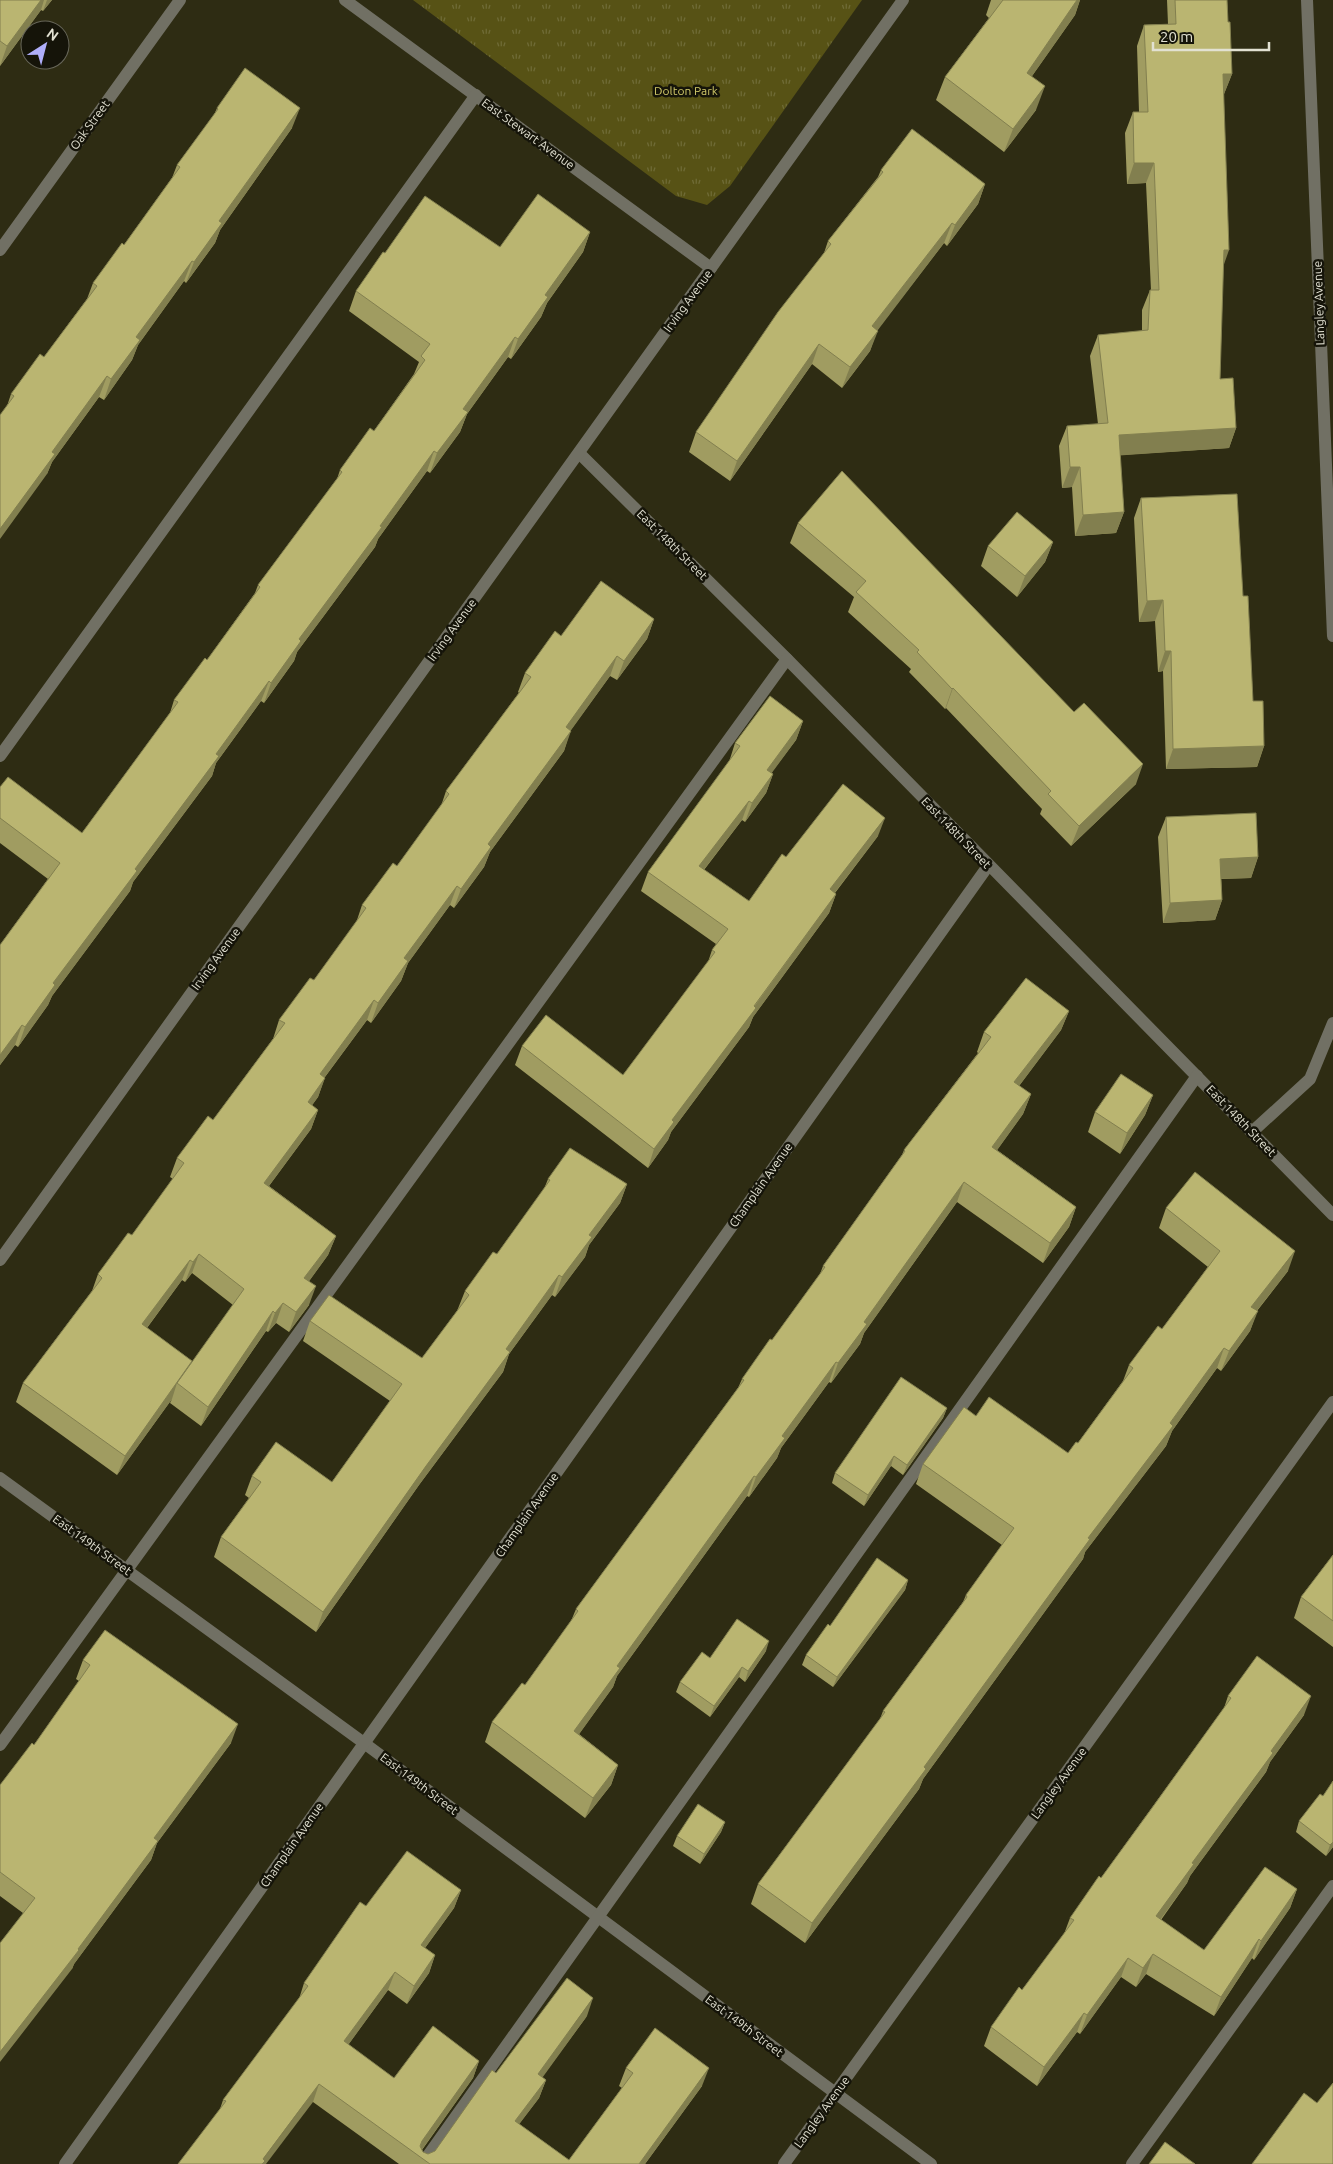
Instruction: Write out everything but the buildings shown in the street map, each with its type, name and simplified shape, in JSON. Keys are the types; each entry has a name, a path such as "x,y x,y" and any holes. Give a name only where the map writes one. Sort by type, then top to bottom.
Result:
{"street":[{"name":"Oak Street","path":"0,250 180,0"},
{"name":"East Stewart Avenue","path":"345,0 711,268"},
{"name":"Irving Avenue","path":"0,1260 903,0"},
{"name":"Langley Avenue","path":"1307,0 1333,636"},
{"path":"0,756 476,95"},
{"name":"East 148th Street","path":"579,453 787,659 988,866 1333,1215"},
{"path":"0,1745 787,659"},
{"name":"Champlain Avenue","path":"65,2164 988,866"},
{"path":"1252,1132 1310,1078 1333,1023"},
{"path":"422,2164 1197,1076"},
{"name":"Langley Avenue","path":"784,2164 1333,1402"},
{"name":"East 149th Street","path":"0,1478 364,1743 931,2164"},
{"path":"1132,2164 1333,1886"}],"green space":[{"name":"Dolton Park","path":"413,0 862,0 730,186 707,205 676,196"}]}
